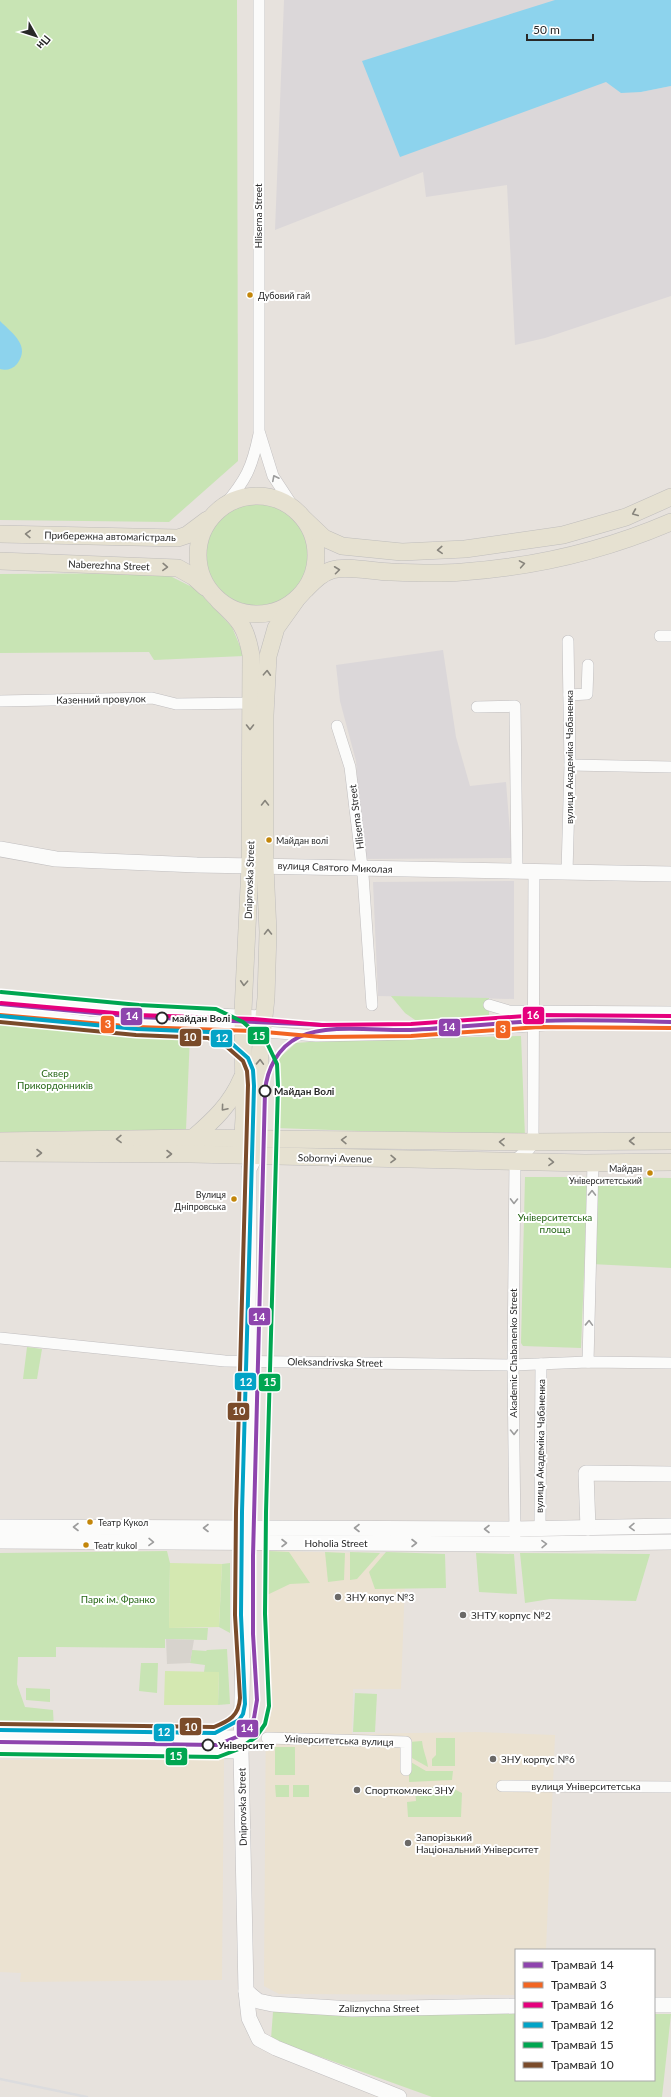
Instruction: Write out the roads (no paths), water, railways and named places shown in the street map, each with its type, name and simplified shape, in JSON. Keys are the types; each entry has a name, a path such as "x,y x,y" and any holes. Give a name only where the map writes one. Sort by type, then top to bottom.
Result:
{"main road":[{"name":"Прибережна автомагістраль","path":"0,534 178,538 196,529 218,511 241,498 261,496 286,503 301,515 324,538 342,546 402,552 465,549 563,535 626,517 671,498"},
{"path":"218,511 203,533 198,552 199,566 203,579 214,596 237,611 257,615 277,611 300,595 316,579 332,570 462,572 498,568 565,556 638,536 671,522"},
{"path":"300,595 312,577 316,562 314,540 301,515"},
{"path":"498,545 488,555 489,562 498,568"},
{"path":"462,572 474,564 474,556 465,549"},
{"name":"Naberezhna Street","path":"0,561 178,568 194,577 214,596"},
{"name":"Dniprovska Street","path":"258,703 271,642 282,618 300,595"},
{"name":"Dniprovska Street","path":"214,596 241,622 246,632 258,703 258,866 244,1023 243,1074 250,1139"},
{"name":"Dniprovska Street","path":"249,1161 250,1139 266,1008 268,932 258,866"},
{"path":"193,1138 209,1124 230,1101 243,1074"},
{"name":"Sobornyi Avenue","path":"0,1141 193,1138 533,1142 671,1141"},
{"name":"Sobornyi Avenue","path":"0,1153 183,1154 249,1161 671,1162"}],"street":[{"name":"Hliserna Street","path":"218,511 249,472 253,462 259,431 259,0"},
{"name":"Hliserna Street","path":"259,431 273,476 301,515"},
{"name":"вулиця Академіка Чабаненка","path":"566,872 570,765 568,642"},
{"path":"569,694 587,694 588,665"},
{"name":"Казенний провулок","path":"0,701 152,698 176,704 258,703"},
{"path":"477,706 515,706 517,871"},
{"name":"Hliserna Street","path":"337,726 350,767 362,868 372,1005"},
{"path":"570,765 671,767"},
{"name":"вулиця Святого Миколая","path":"0,849 76,861 671,874"},
{"path":"515,1162 518,1156 530,1150 533,1142 532,1026 534,1012 534,871"},
{"path":"0,999 30,1000 102,1009 263,1024 316,1036 405,1035 560,1024 671,1025"},
{"path":"489,1005 508,1011 671,1012"},
{"path":"0,1011 89,1022 263,1024"},
{"name":"Dniprovska Street","path":"249,1161 248,1361 241,1744 246,1990 249,2018 260,2039 276,2048 398,2097"},
{"name":"Akademic Chabanenko Street","path":"515,1162 513,1365 515,1536"},
{"path":"588,1362 593,1163"},
{"name":"Oleksandrivska Street","path":"0,1338 225,1361 513,1365 588,1362 671,1363"},
{"name":"вулиця Академіка Чабаненка","path":"540,1528 541,1364"},
{"path":"588,1528 586,1473 670,1474"},
{"name":"Hoholia Street","path":"0,1541 245,1543 515,1536 540,1528 671,1526"},
{"name":"Hoholia Street","path":"0,1527 245,1528 671,1542"},
{"path":"0,1735 241,1744"},
{"name":"Університетська вулиця","path":"267,1738 406,1742 406,1770"},
{"path":"0,1748 241,1744"},
{"name":"вулиця Університетська","path":"502,1786 671,1787"},
{"name":"Zaliznychna Street","path":"246,1990 258,2001 272,2004 352,2010 515,2006"},
{"path":"655,2005 671,2006"}],"water":[{"path":"555,0 671,0 671,86 641,92 621,93 606,82 400,157 362,61"},
{"path":"0,321 19,341 22,352 21,358 17,364 7,370 0,369"}],"railway":[{"path":"0,2079 87,2097"}],"tram line":[{"name":"15","path":"0,1754 218,1757 239,1749 256,1737 265,1724 269,1706 265,1614 266,1512 278,1086 277,1064 267,1043 243,1022 216,1009 139,1005 1,992"},
{"name":"16","path":"1,1003 138,1015 253,1019 321,1025 411,1024 539,1015 671,1016"},
{"name":"14","path":"0,1004 138,1017 324,1025"},
{"name":"3","path":"0,1015 137,1027 253,1031 321,1037 411,1036 539,1027 671,1028"},
{"name":"12","path":"0,1016 137,1029 209,1032 230,1042 248,1058 253,1070 254,1086 242,1512 241,1615 245,1704 243,1714 239,1720 215,1733 0,1730"},
{"name":"14","path":"0,1742 217,1745 239,1736 248,1728 254,1718 257,1700 253,1634 253,1556 265,1091 271,1067 285,1047 299,1037 324,1030 339,1029 410,1030 555,1020 671,1022"},
{"name":"10","path":"0,1022 136,1035 208,1038 227,1047 243,1061 247,1071 248,1085 236,1512 235,1615 240,1698 238,1709 229,1720 214,1727 0,1724"}],"place":[{"name":"Дубовий гай","path":"250,295"},
{"name":"Майдан волі","path":"269,840"},
{"name":"майдан Волі","path":"162,1018"},
{"name":"Майдан Волі","path":"265,1091"},
{"name":"Майдан Університетський","path":"650,1173"},
{"name":"Вулиця Дніпровська","path":"234,1199"},
{"name":"Театр Кукол","path":"90,1522"},
{"name":"Teatr kukol","path":"86,1545"},
{"name":"ЗНУ копус №3","path":"338,1597"},
{"name":"ЗНТУ корпус №2","path":"463,1615"},
{"name":"Університет","path":"208,1745"},
{"name":"ЗНУ корпус №6","path":"493,1759"},
{"name":"Спорткомлекс ЗНУ","path":"357,1790"},
{"name":"Запорізький Національний Університет","path":"408,1843"}],"park label":[{"name":"Сквер Прикордонників","path":"55,1078"},
{"name":"Університетська площа","path":"555,1222"},
{"name":"Парк ім. Франко","path":"118,1599"}]}
